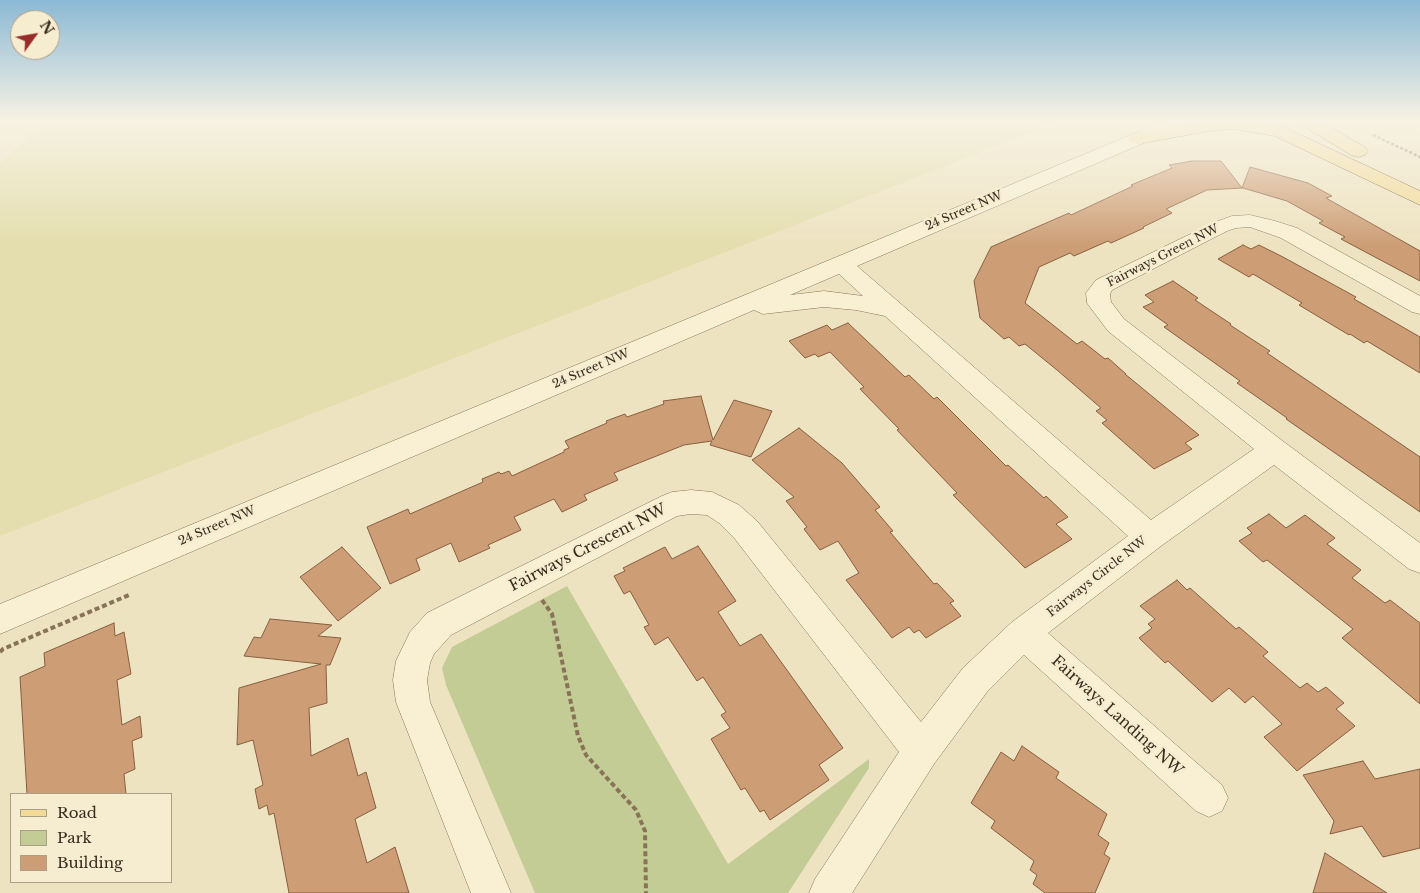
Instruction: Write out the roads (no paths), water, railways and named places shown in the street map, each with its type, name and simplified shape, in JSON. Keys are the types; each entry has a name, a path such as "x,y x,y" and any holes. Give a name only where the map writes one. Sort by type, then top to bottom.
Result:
{"main road":[{"path":"1349,162 1420,199"},
{"path":"1369,162 1396,173"},
{"path":"1377,162 1420,185"}],"street":[{"name":"24 Street NW","path":"0,619 1082,162"},
{"name":"Fairways Green NW","path":"1420,306 1288,233 1268,224 1250,221 1232,222 1220,227 1104,285 1098,293 1099,303 1116,325 1274,450 1420,560"},
{"name":"Fairways Circle NW","path":"829,893 921,751 975,680 1024,633 1150,537 840,263"},
{"path":"731,310 824,299 856,302 892,309"},
{"path":"1150,537 1274,450"},
{"name":"Fairways Crescent NW","path":"491,893 413,702 410,680 413,661 422,643 439,624 672,504 691,502 712,504 729,514 746,530 921,751"},
{"name":"Fairways Landing NW","path":"1024,633 1209,798"}]}
